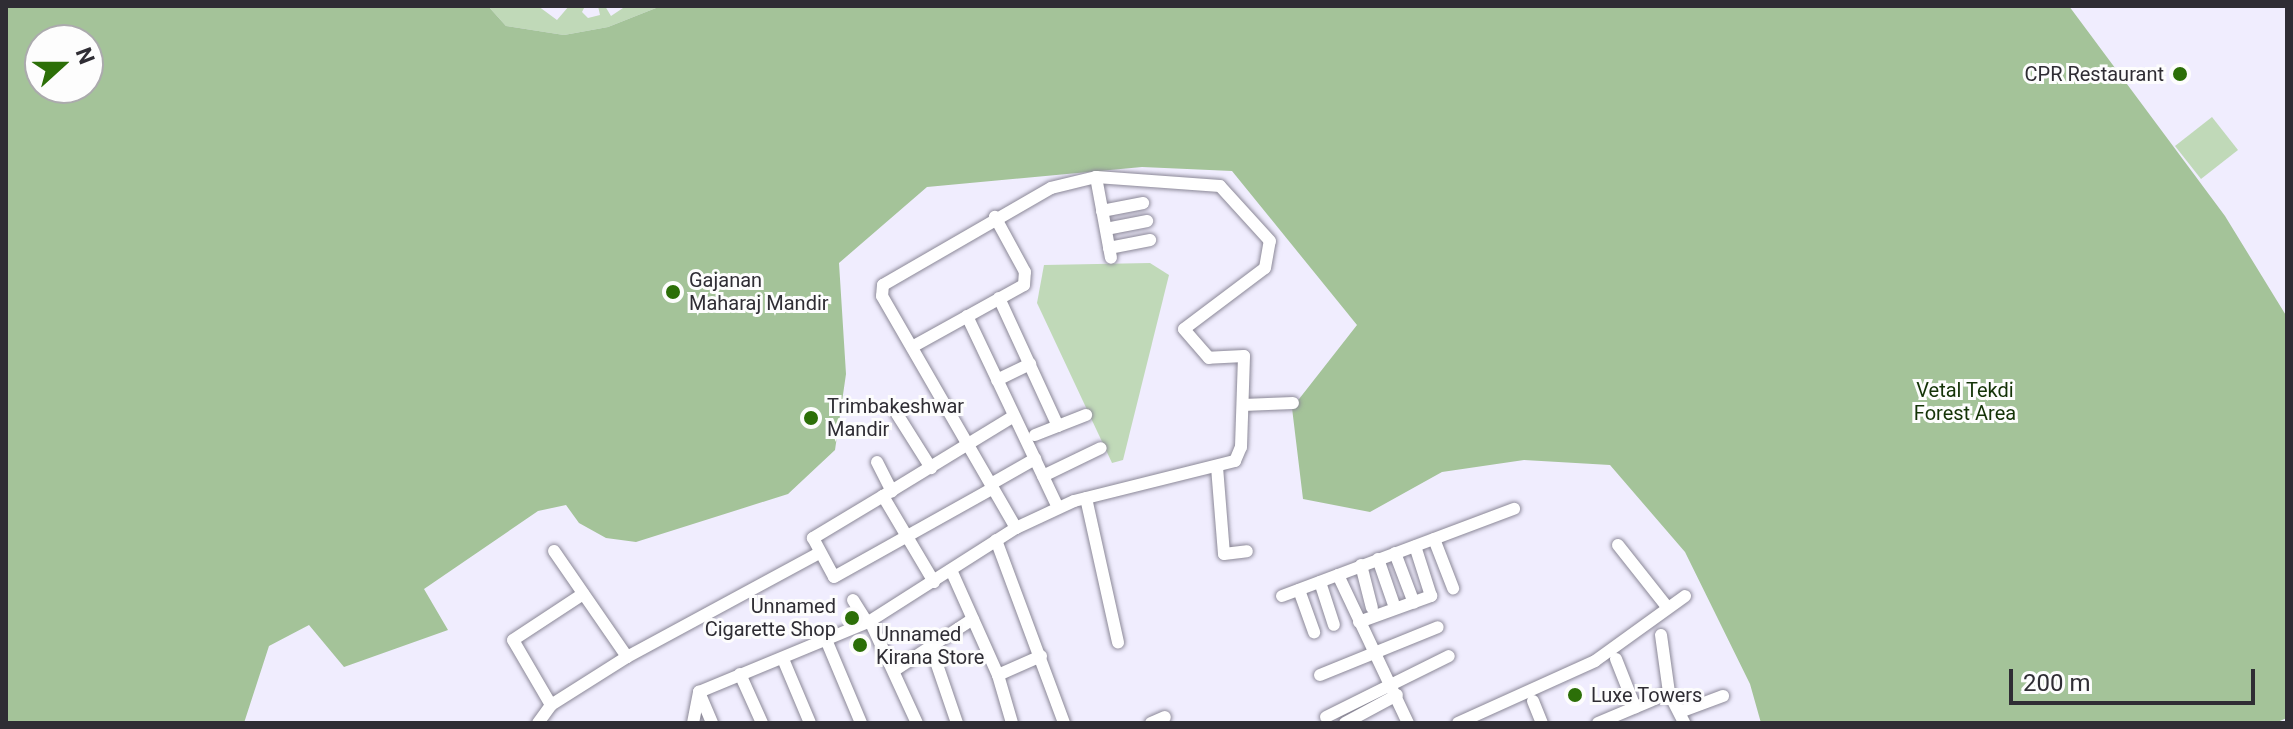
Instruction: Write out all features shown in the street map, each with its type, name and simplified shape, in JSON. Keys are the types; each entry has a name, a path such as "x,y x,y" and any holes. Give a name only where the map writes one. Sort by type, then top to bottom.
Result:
{"street":[{"path":"1096,177 1110,253 1150,240"},
{"path":"699,692 827,642 868,621 1016,528 1058,508 1086,498 1217,467 1238,457 1244,356 1209,358 1184,329 1265,268 1271,258 1270,241 1220,186 1096,177 1051,188 995,217 883,285 882,296 1016,528"},
{"path":"1102,211 1143,203"},
{"path":"912,347 1019,290 1027,279 995,217"},
{"path":"1106,229 1147,221"},
{"path":"999,298 1058,426"},
{"path":"967,316 1058,508"},
{"path":"997,380 1030,364"},
{"path":"1243,405 1293,403"},
{"path":"897,414 931,468"},
{"path":"1035,435 1086,415"},
{"path":"1014,416 813,538 819,553 834,577 908,538 1035,459"},
{"path":"1043,476 1101,448"},
{"path":"877,462 908,538 934,582"},
{"path":"1217,467 1224,554 1247,551"},
{"path":"1086,498 1118,642"},
{"path":"1282,596 1514,509"},
{"path":"1434,539 1453,588"},
{"path":"996,540 1064,723"},
{"path":"1618,545 1668,608"},
{"path":"1359,622 1414,603 1432,593 1415,546"},
{"path":"554,551 627,657"},
{"path":"538,723 551,705 627,657 819,553"},
{"path":"1395,553 1414,603"},
{"path":"1378,559 1393,602"},
{"path":"1361,565 1372,608"},
{"path":"951,570 998,675 1012,723"},
{"path":"1338,575 1408,723"},
{"path":"1320,582 1334,625"},
{"path":"1299,590 1314,632"},
{"path":"551,705 513,640 583,594"},
{"path":"1458,723 1595,661 1685,596"},
{"path":"853,600 895,670 917,723"},
{"path":"895,670 973,619"},
{"path":"1320,675 1438,627"},
{"path":"1661,635 1669,693 1682,718 1723,696"},
{"path":"827,642 861,723"},
{"path":"931,647 957,723"},
{"path":"998,675 1041,656"},
{"path":"1345,723 1449,656"},
{"path":"783,659 810,723"},
{"path":"1616,659 1628,714"},
{"path":"740,674 762,723"},
{"path":"1326,717 1394,690"},
{"path":"693,723 699,692"},
{"path":"699,692 712,723"},
{"path":"1598,723 1628,714 1669,693"},
{"path":"1533,701 1542,723"},
{"path":"1151,723 1165,717"}],"green space":[{"name":"Vetal Tekdi Forest Area","path":"6,6 488,6 506,26 564,35 608,27 661,6 2069,6 2225,216 2287,317 2287,718 2275,723 1761,723 1750,684 1685,552 1610,465 1524,460 1442,472 1370,512 1303,499 1292,408 1357,325 1232,171 1142,167 927,187 839,263 846,374 835,450 788,494 636,542 606,538 579,523 566,505 538,511 424,589 448,630 344,667 309,625 269,646 244,723 6,723"},
{"path":"488,6 538,6 557,20 569,6 585,6 582,12 588,18 600,15 598,6 605,6 611,16 623,8 661,6 608,27 564,35 506,26"},
{"path":"2212,117 2238,150 2201,179 2175,146"},
{"path":"1150,263 1169,275 1123,460 1112,463 1037,303 1044,265"}],"place":[{"name":"CPR Restaurant","path":"2180,74"},
{"name":"Gajanan Maharaj Mandir","path":"673,292"},
{"name":"Trimbakeshwar Mandir","path":"811,418"},
{"name":"Unnamed Cigarette Shop","path":"852,618"},
{"name":"Unnamed Kirana Store","path":"860,645"},
{"name":"Luxe Towers","path":"1575,695"}]}
